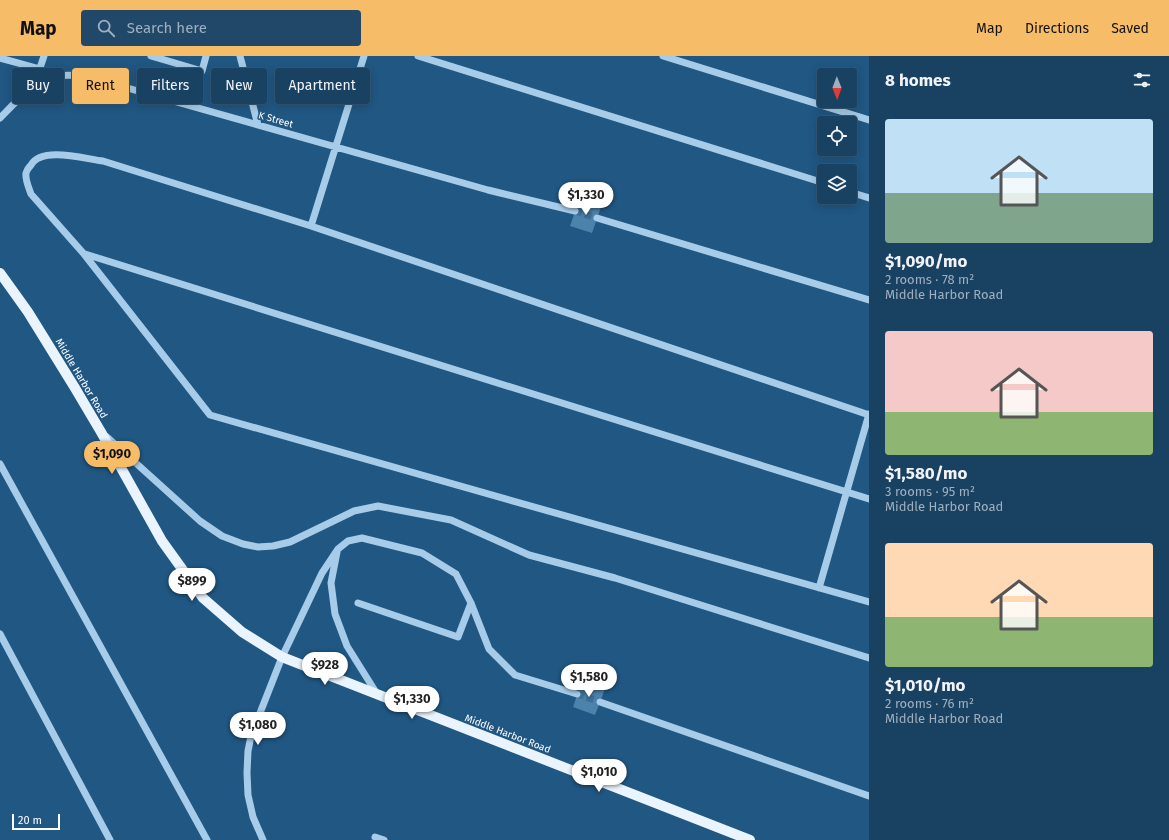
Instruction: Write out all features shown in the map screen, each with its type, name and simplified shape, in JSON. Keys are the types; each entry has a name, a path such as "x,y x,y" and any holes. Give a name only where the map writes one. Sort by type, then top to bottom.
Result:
{"main road":[{"name":"Middle Harbor Road","path":"0,273 28,312 100,432 162,542 203,598 242,632 282,657 750,840"}],"street":[{"path":"40,68 44,56"},
{"path":"151,56 202,71 206,56"},
{"path":"240,56 258,125"},
{"path":"311,226 364,56"},
{"path":"418,56 817,181"},
{"path":"663,56 869,120"},
{"path":"0,58 36,68"},
{"name":"K Street","path":"64,75 86,76 108,81 488,190 575,211"},
{"name":"K Street","path":"0,118 15,104"},
{"path":"819,588 869,415 311,226 103,162 55,155 43,156 32,162 26,172 27,182 31,194 84,254 210,415 819,588 869,602"},
{"path":"857,194 869,198"},
{"path":"597,218 869,300"},
{"path":"84,254 869,499"},
{"path":"100,432 200,521 222,536 243,544 258,547 273,546 290,542 354,511 378,506 451,520 528,555 614,578 869,658"},
{"path":"0,464 207,840"},
{"path":"263,840 254,817 248,794 248,751 251,736 282,657 322,573 338,549 348,541 362,538 422,553 456,574 471,603 489,649 515,674 577,694"},
{"path":"338,549 331,583 335,614 347,646 377,694"},
{"path":"358,603 458,636 471,603"},
{"path":"0,634 110,840"},
{"path":"600,702 869,796"},
{"path":"378,840 375,837 384,840"}],"building":[{"path":"579,200 601,207 592,233 570,226"},
{"path":"582,681 605,689 595,715 573,707"}],"tunnel":[{"path":"575,211 597,218"},
{"path":"577,694 600,702"}]}
